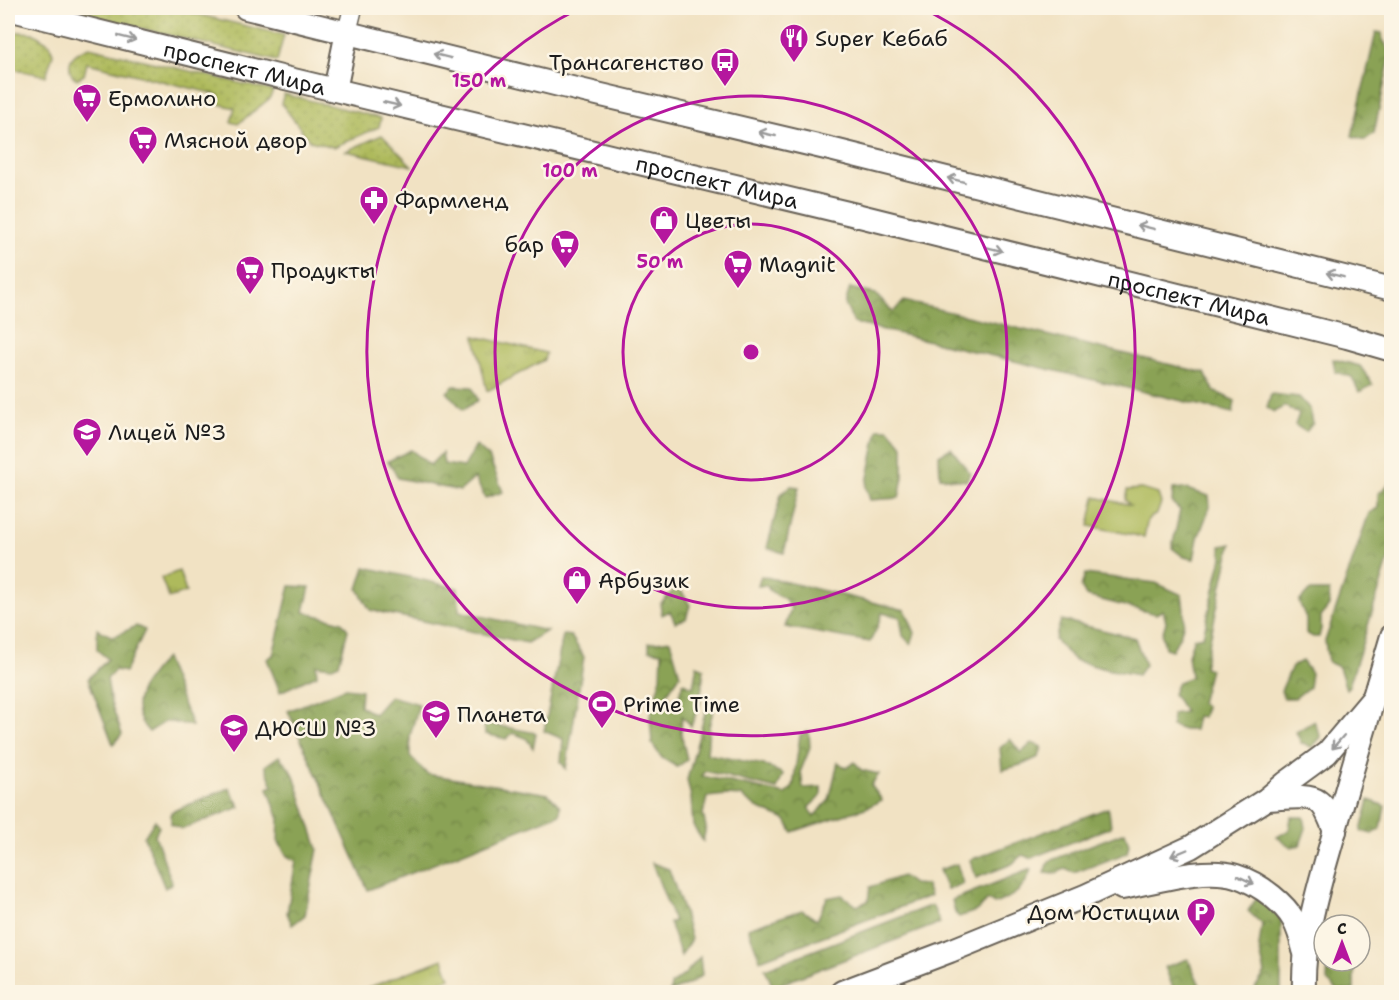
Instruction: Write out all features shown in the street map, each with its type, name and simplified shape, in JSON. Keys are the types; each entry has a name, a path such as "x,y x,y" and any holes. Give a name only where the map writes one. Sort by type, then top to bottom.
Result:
{"main road":[{"path":"246,8 1392,289"},
{"name":"проспект Мира","path":"8,9 867,218 1336,334 1392,350"},
{"path":"335,90 347,32"},
{"path":"1304,993 1305,954 1322,873 1392,636"},
{"path":"852,991 1086,896 1191,847 1267,799 1327,753 1374,696"},
{"path":"1267,799 1304,796 1318,801 1335,831"},
{"path":"1086,896 1195,874 1218,873 1236,876 1261,887 1281,903 1299,929 1305,954"}],"street":[{"path":"347,32 353,8"}],"green space":[{"path":"57,8 171,8 284,35 277,61"},
{"path":"8,31 33,33 50,44 53,54 46,76 8,68"},
{"path":"1376,32 1382,33 1383,40 1391,53 1374,133 1365,140 1352,136"},
{"path":"89,47 273,91 269,99 238,124 231,122 235,108 218,104 219,95 87,63 84,75 77,79 72,76 70,61 79,52"},
{"path":"284,94 381,118 379,127 334,147 310,141 281,103"},
{"path":"382,135 412,166 346,151"},
{"path":"850,288 875,294 893,312 904,301 1205,373 1214,391 1235,401 1233,413 854,323 845,304"},
{"path":"475,336 546,353 544,360 487,391"},
{"path":"1333,359 1360,366 1373,385 1359,392 1352,377 1335,372"},
{"path":"454,386 472,387 478,400 463,410 447,392"},
{"path":"1271,394 1299,397 1310,409 1313,423 1306,432 1295,425 1299,414 1285,406 1274,412 1267,408"},
{"path":"878,429 889,429 903,446 903,477 899,498 870,500 866,487"},
{"path":"476,446 489,457 503,492 485,498 475,478 460,491 398,478 388,461 411,450 430,465 442,453 444,464 464,467"},
{"path":"951,448 970,473 966,481 940,477 939,455"},
{"path":"1391,482 1391,552 1349,686 1346,689 1339,667 1328,662 1325,641 1369,513 1378,508 1378,494"},
{"path":"791,486 799,487 784,553 767,548 781,494"},
{"path":"1183,488 1209,496 1210,507 1198,538 1194,559 1184,557 1172,548 1180,510 1172,503 1173,489"},
{"path":"1142,489 1158,494 1161,503 1157,514 1148,519 1144,537 1089,526 1095,497 1130,505 1125,500 1127,490"},
{"path":"1231,544 1204,667 1210,669 1201,703 1206,707 1203,717 1197,716 1194,730 1184,730 1172,726 1172,714 1185,712 1173,694 1178,682 1191,677 1188,655 1194,638 1203,636 1222,557 1221,546"},
{"path":"365,567 458,588 459,611 547,631 527,643 370,610 358,589"},
{"path":"179,571 186,592 169,598 161,578"},
{"path":"1085,574 1156,583 1182,595 1183,624 1180,636 1172,650 1165,648 1162,635 1166,622 1163,610 1156,614 1086,596 1081,587"},
{"path":"761,576 905,610 915,633 911,644 903,636 900,617 882,613 870,642 785,627 791,609 785,599 770,591 766,585 758,586"},
{"path":"290,586 310,587 304,612 342,622 348,630 339,664 332,667 316,665 317,675 280,692 267,659 273,655"},
{"path":"676,588 682,592 690,605 686,619 675,622 670,611 662,615 660,604"},
{"path":"1309,591 1329,591 1329,606 1321,616 1319,637 1306,633 1306,618 1299,602"},
{"path":"1061,620 1135,638 1145,665 1138,675 1074,660 1055,640"},
{"path":"136,626 145,630 125,672 115,670 107,679 111,703 122,734 113,744 88,679 108,659 97,650 97,629 113,637"},
{"path":"563,635 571,636 584,657 566,769 561,762 563,739 544,731"},
{"path":"670,640 680,675 666,695 676,704 683,683 693,687 697,665 704,669 700,703 691,726 682,716 681,732 687,760 677,767 662,758 652,744 650,716 661,677 662,652 649,650 649,643"},
{"path":"165,658 192,726 166,721 149,732 142,722 137,703 142,687"},
{"path":"1302,661 1311,673 1309,687 1295,698 1284,698 1281,691 1292,666"},
{"path":"345,688 361,690 360,706 374,714 390,696 419,704 410,736 410,756 427,774 548,794 560,806 560,814 368,890 288,711"},
{"path":"707,706 713,711 707,754 764,765 783,774 777,789 705,771 702,776 785,794 793,787 800,735 809,731 810,748 801,770 803,788 821,787 821,796 809,807 814,816 829,800 838,762 846,768 855,762 861,770 879,774 871,785 882,800 868,807 792,832 786,820 757,808 741,796 707,797 703,814 706,827 703,841 693,826 687,780"},
{"path":"1314,721 1321,737 1312,747 1301,743 1296,732"},
{"path":"484,723 536,733 533,748 526,738 513,733 506,739 485,734"},
{"path":"1010,739 1021,753 1032,743 1042,747 1039,757 1002,770 1000,748"},
{"path":"279,756 293,773 318,849 305,915 292,925 287,913 296,861 287,856 278,841 279,819 268,788 273,786 265,766"},
{"path":"229,788 240,807 182,829 171,824 171,812"},
{"path":"1369,800 1385,806 1381,828 1372,834 1361,831"},
{"path":"1108,808 1111,827 1031,858 1022,855 1012,864 976,878 970,860"},
{"path":"1291,817 1304,817 1306,828 1300,845 1291,847 1277,837 1289,830"},
{"path":"155,820 159,827 155,835 172,883 165,888 144,837"},
{"path":"1125,832 1129,844 1127,853 1074,873 1065,869 1054,874 1045,873 1049,861"},
{"path":"652,863 669,869 684,913 691,939 681,956 669,923 674,921"},
{"path":"957,864 963,884 947,890 939,870"},
{"path":"1031,869 1022,887 1007,899 994,904 988,900 976,911 959,917 955,913 952,900"},
{"path":"902,876 913,884 926,885 930,896 760,960 748,928 802,910 817,920 827,898 842,895 857,906 868,901 870,887"},
{"path":"1258,896 1281,913 1281,992 1257,992 1255,988 1265,973 1259,947 1262,924 1248,911"},
{"path":"932,905 940,923 773,987 765,969"},
{"path":"700,957 702,975 693,982 670,992 671,985 685,974"},
{"path":"443,959 450,978 414,992 359,991"},
{"path":"1188,959 1203,992 1171,992 1173,988 1165,967"},
{"path":"1327,973 1354,973 1354,990 1340,992 1327,981"}],"place":[{"name":"Super Кебаб","path":"794,64"},
{"name":"Трансагенство","path":"725,88"},
{"name":"Ермолино","path":"87,124"},
{"name":"Мясной двор","path":"143,166"},
{"name":"Фармленд","path":"374,226"},
{"name":"Цветы","path":"664,246"},
{"name":"бар","path":"565,270"},
{"name":"Magnit","path":"738,290"},
{"name":"Продукты","path":"250,296"},
{"name":"Лицей №3","path":"87,458"},
{"name":"Арбузик","path":"577,606"},
{"name":"Prime Time","path":"602,730"},
{"name":"Планета","path":"436,740"},
{"name":"ДЮСШ №3","path":"234,754"},
{"name":"Дом Юстиции","path":"1201,938"}]}
